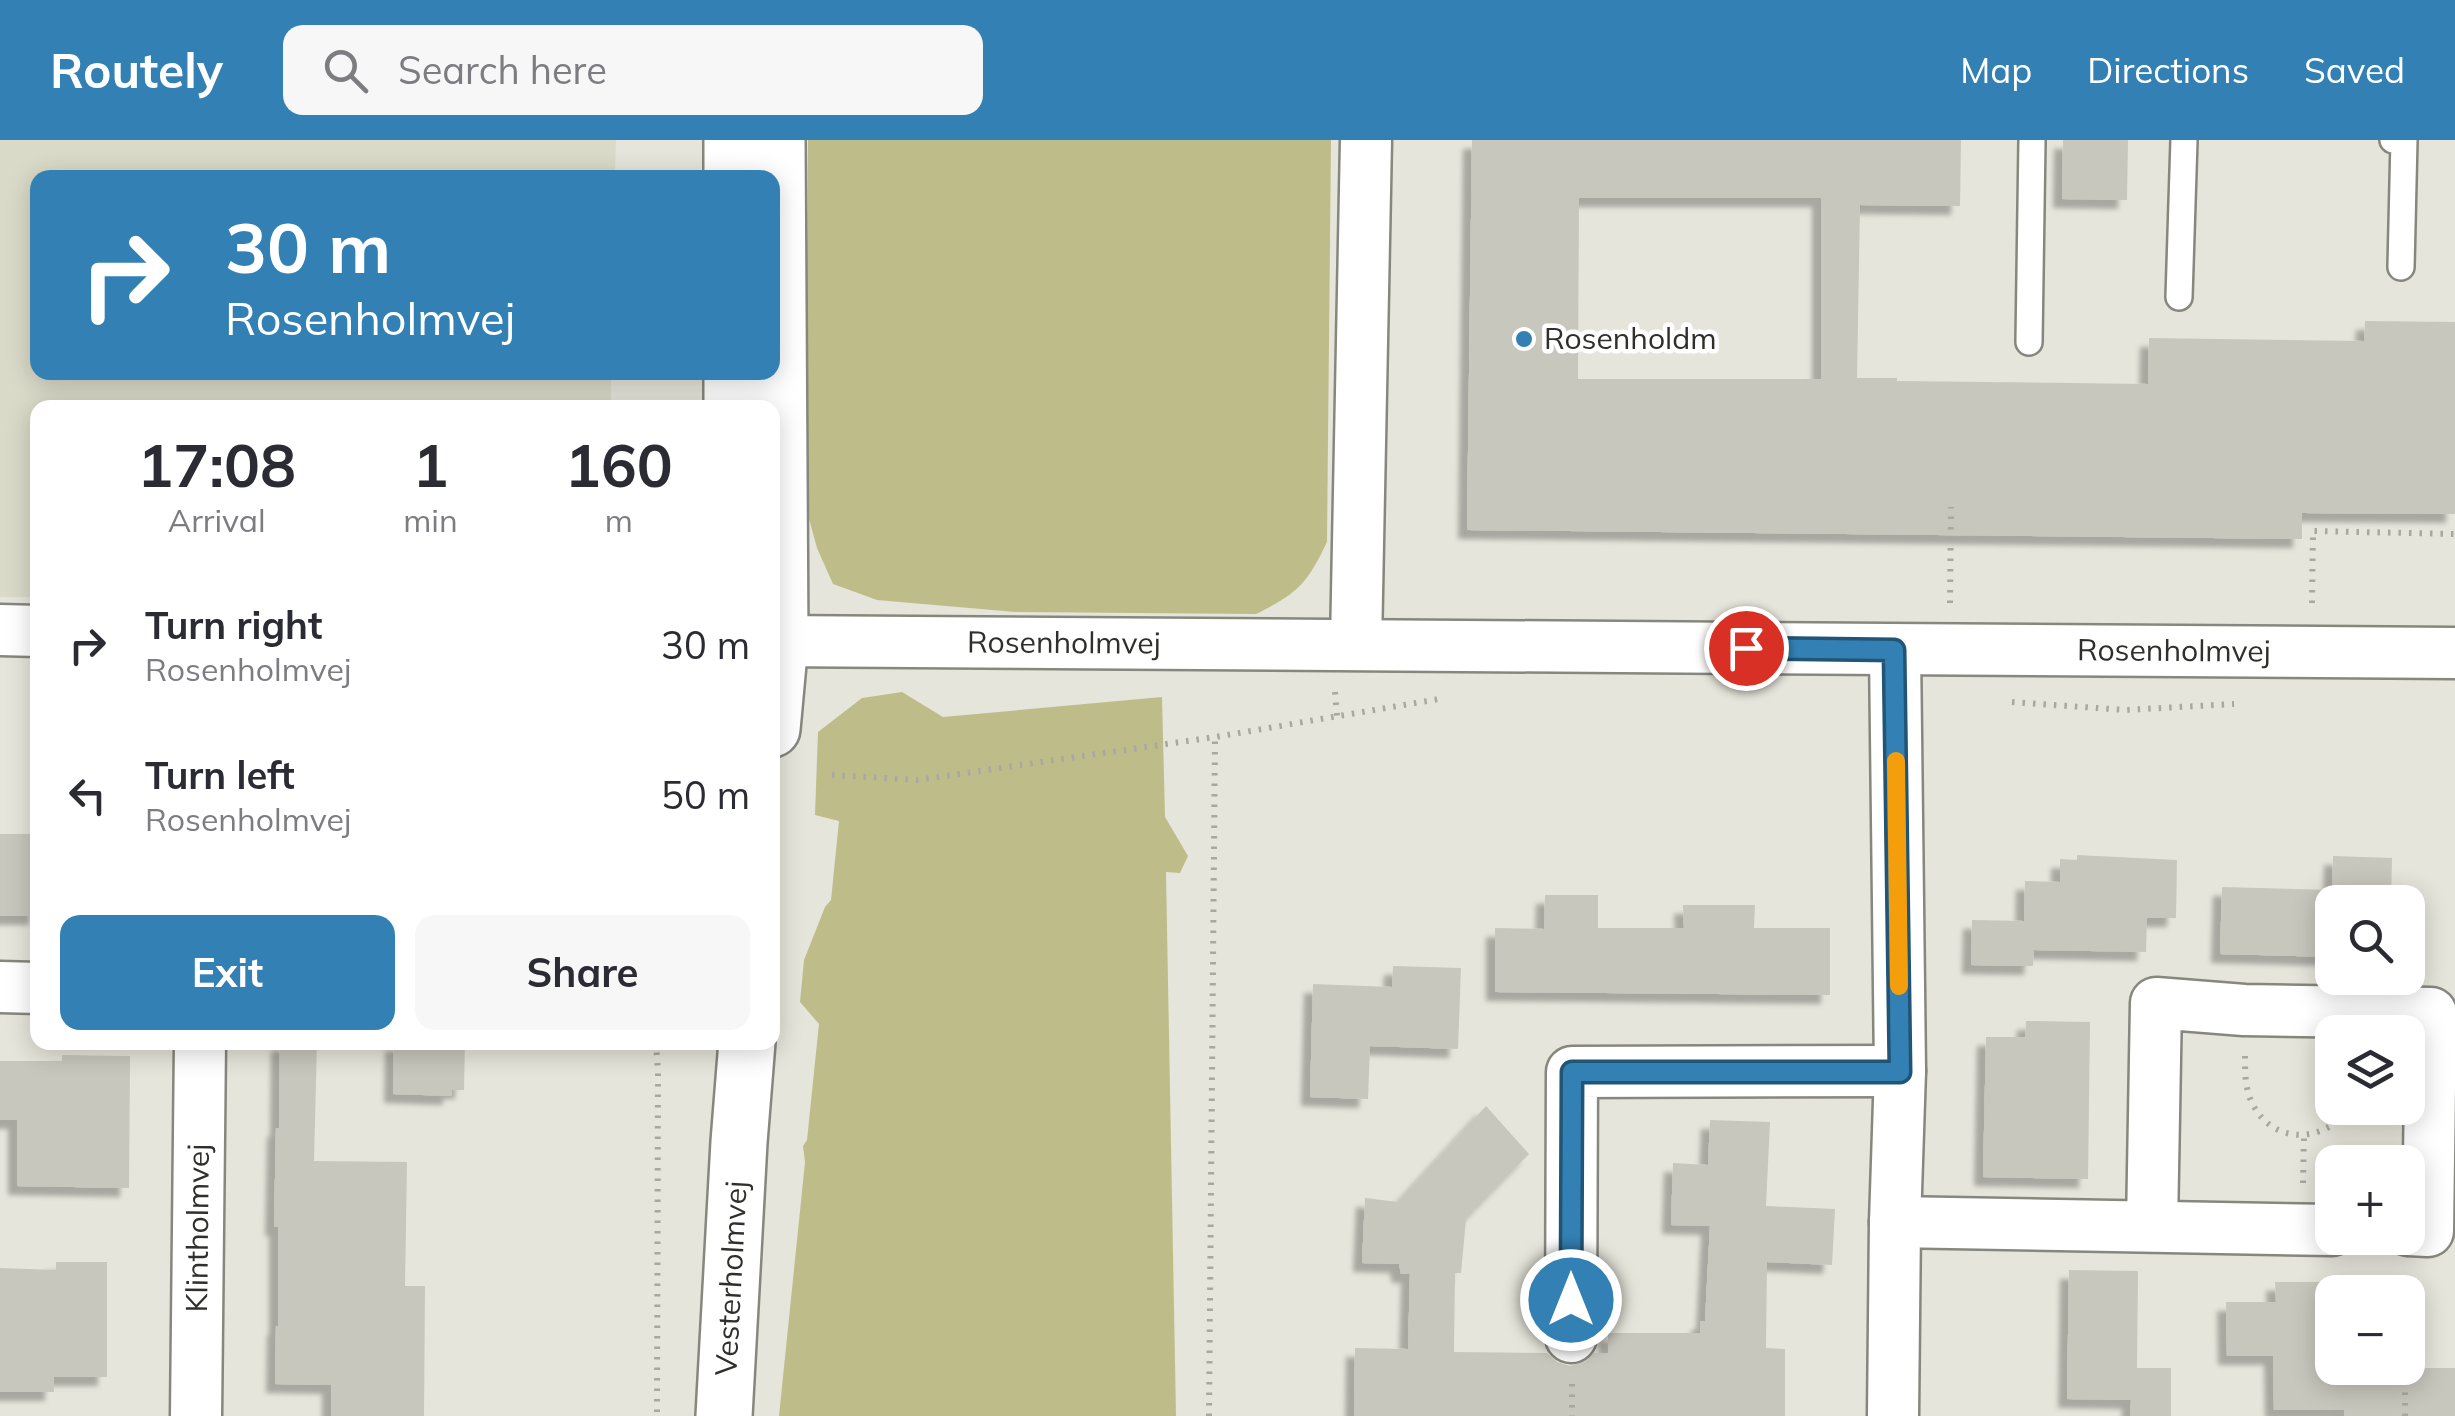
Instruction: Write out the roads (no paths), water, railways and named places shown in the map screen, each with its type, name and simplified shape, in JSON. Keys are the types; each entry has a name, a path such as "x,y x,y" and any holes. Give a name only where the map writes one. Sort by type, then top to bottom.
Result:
{"street":[{"path":"732,140 732,170"},
{"path":"777,140 777,170"},
{"path":"1356,644 1366,140"},
{"path":"0,630 30,632"},
{"name":"Rosenholmvej","path":"780,642 2455,653"},
{"path":"1893,1416 1900,1072 1894,650"},
{"path":"0,987 30,988"},
{"path":"2152,1226 2156,1003 2244,1010 2432,1013 2428,1231 2425,1231"},
{"name":"Klintholmvej","path":"196,1416 200,1050"},
{"name":"Vesterholmvej","path":"738,1050 739,1142"},
{"name":"Vesterholmvej","path":"724,1416 746,1050"},
{"path":"1571,1338 1572,1072 1900,1072"},
{"path":"1895,1222 2315,1230"}],"lane":[{"path":"2029,342 2032,140"},
{"path":"2180,297 2184,140"},
{"path":"2393,140 2404,140 2401,268"}],"place":[{"name":"Rosenholdm","path":"1524,339"}]}
